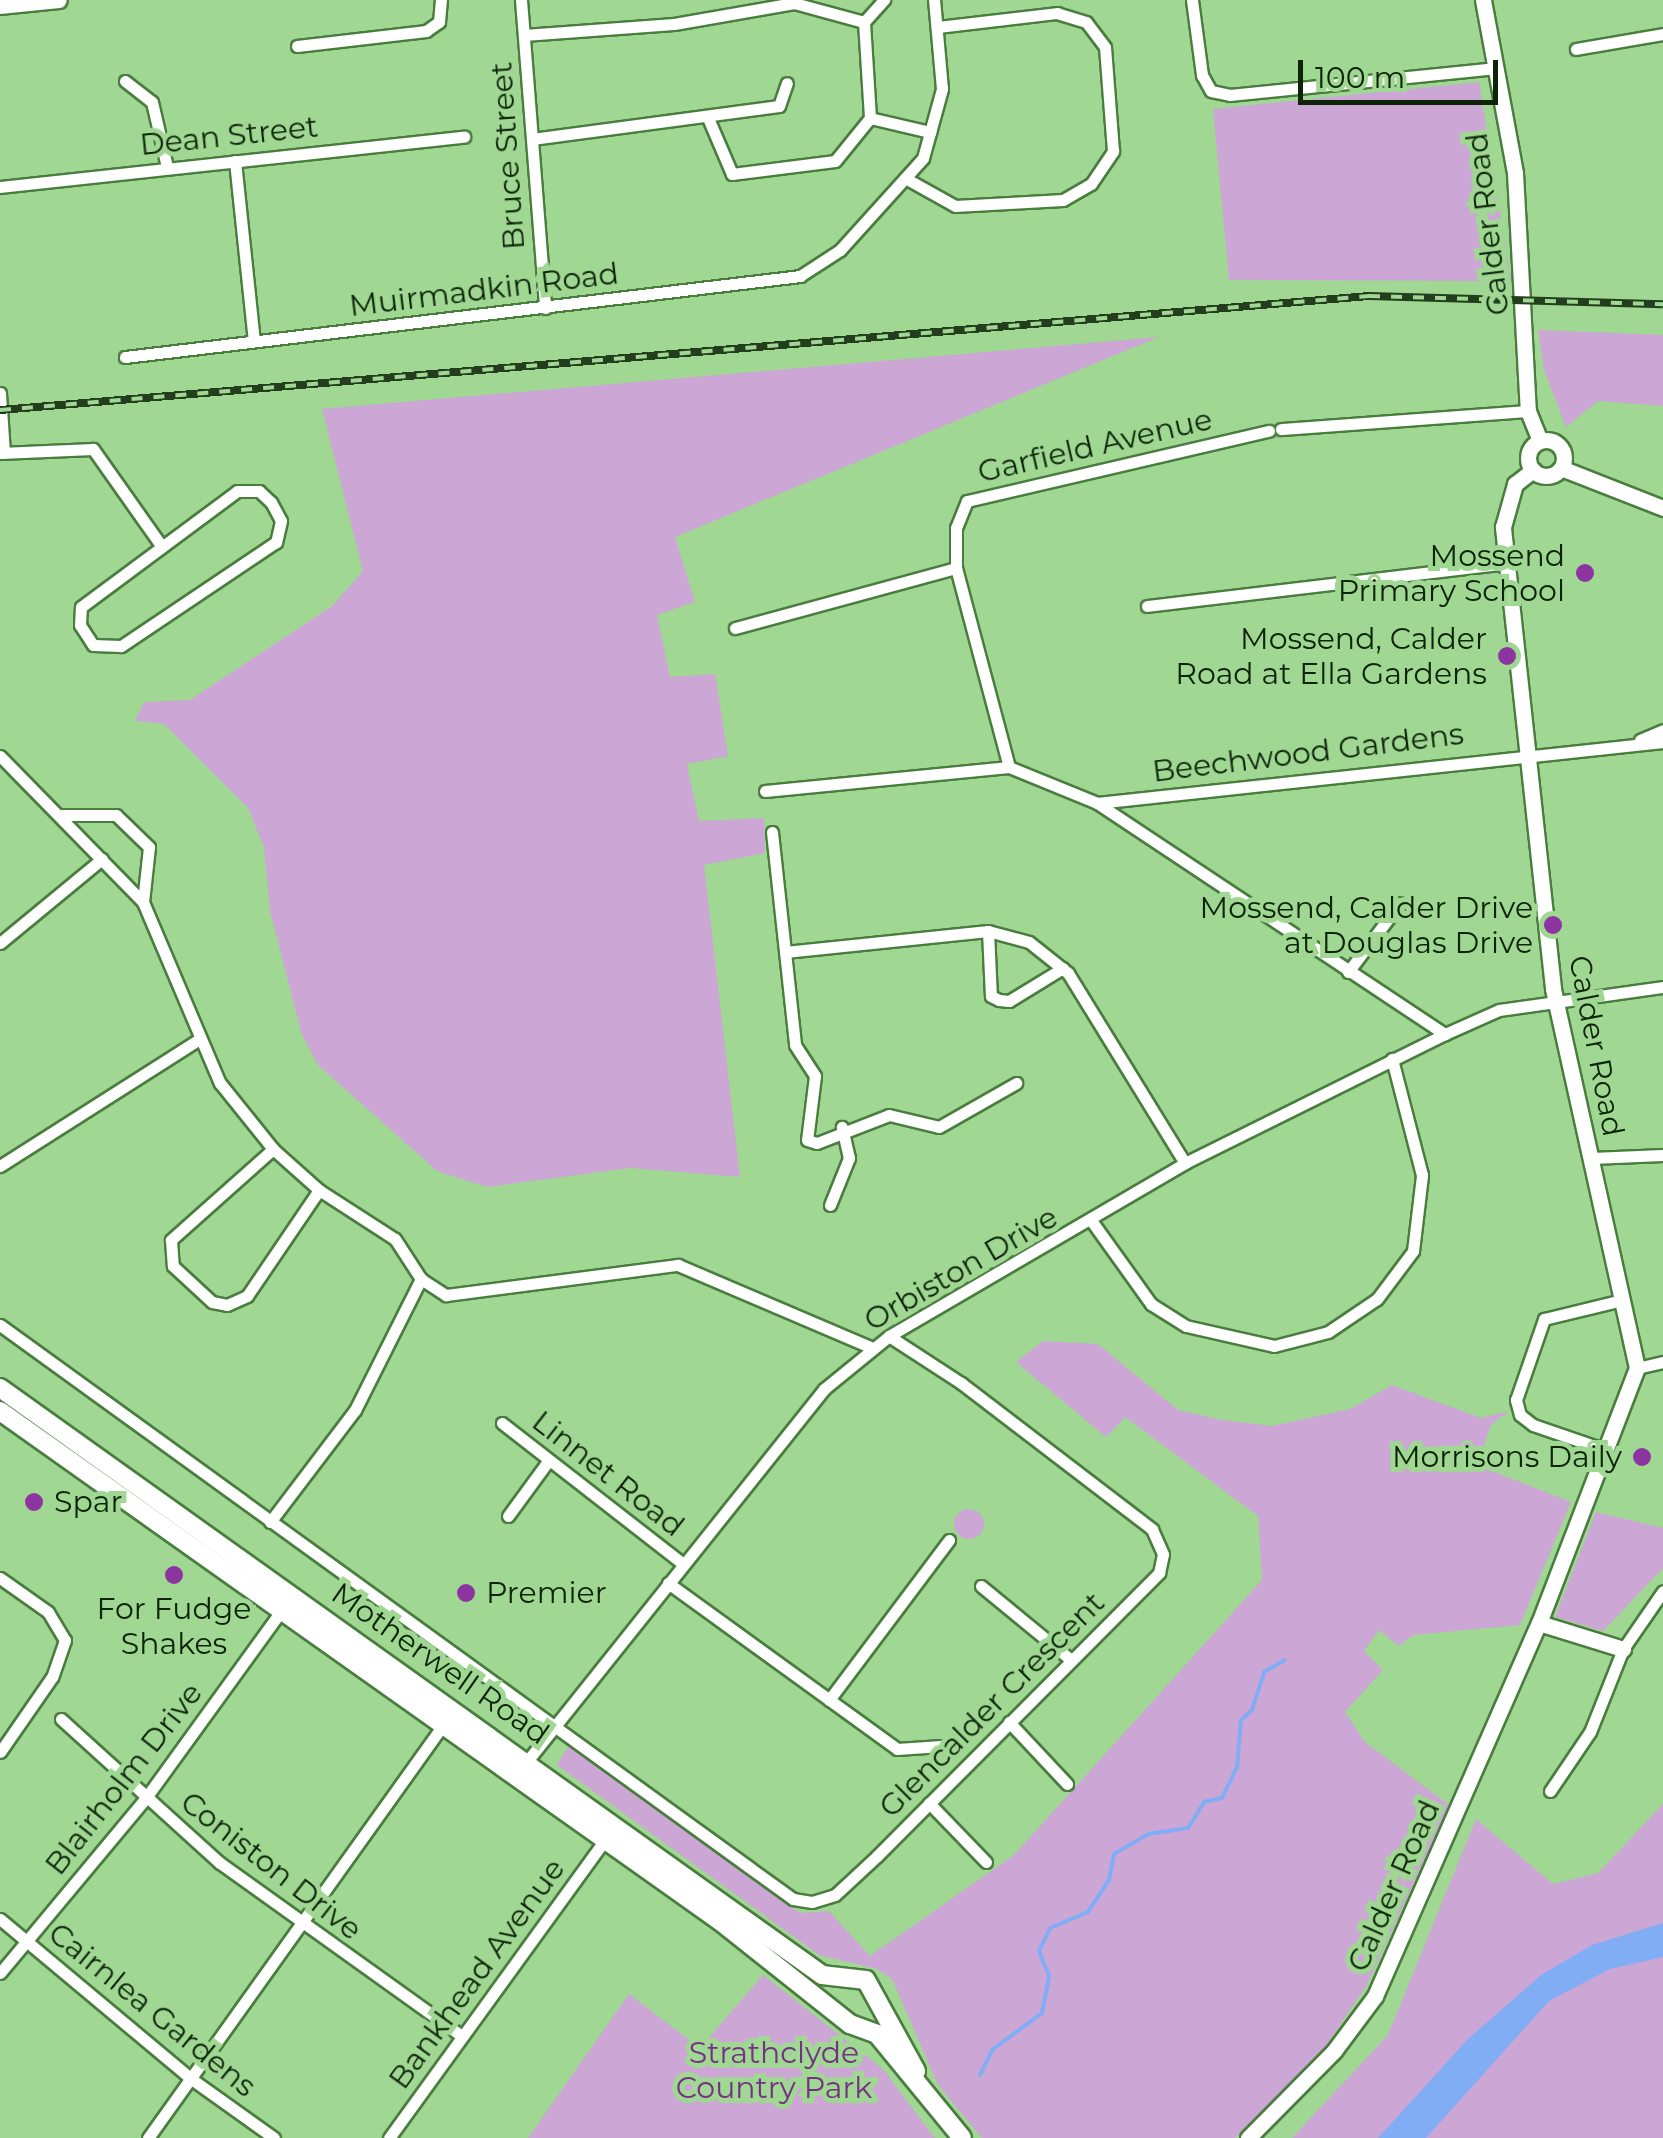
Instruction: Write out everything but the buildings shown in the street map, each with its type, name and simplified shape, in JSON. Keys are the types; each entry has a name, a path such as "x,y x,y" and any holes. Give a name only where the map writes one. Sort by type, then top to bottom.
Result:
{"main road":[{"name":"Motherwell Road","path":"0,1388 528,1760 822,1975 849,1980"},
{"name":"Motherwell Road","path":"0,1410 835,2008"},
{"path":"924,2092 880,2000 866,1980 849,1980 838,1989 835,2008 877,2034 924,2092 962,2138"},
{"path":"860,2026 880,2000"}],"street":[{"path":"0,6 59,0"},
{"path":"298,46 426,32 439,22 441,0"},
{"name":"Bruce Street","path":"521,0 544,308"},
{"path":"708,118 732,174 835,161 870,118 864,22 884,0"},
{"name":"Muirmadkin Road","path":"126,357 800,276 840,250 923,158 942,89 934,0"},
{"path":"1192,0 1202,75 1211,91 1230,96 1494,68"},
{"name":"Calder Road","path":"1483,0 1515,172 1528,411 1540,440"},
{"path":"524,36 674,24 794,3 864,22"},
{"path":"905,178 955,206 1063,200 1091,184 1113,151 1105,47 1086,22 1058,13 936,27"},
{"path":"1576,48 1663,34"},
{"path":"126,80 152,102 167,168"},
{"path":"532,140 779,106 787,83"},
{"path":"870,118 930,132"},
{"name":"Dean Street","path":"0,187 464,137"},
{"path":"236,160 254,341"},
{"path":"0,393 2,453 93,449 160,544"},
{"name":"Garfield Avenue","path":"1009,767 956,568 956,528 967,502 1275,430 1528,411"},
{"path":"1540,440 1561,448 1561,468 1547,476 1532,470 1528,453 1540,440"},
{"path":"1561,468 1663,508"},
{"name":"Calder Road","path":"1248,2138 1334,2051 1375,1996 1539,1622 1637,1368 1554,999 1506,563 1506,507 1515,484 1532,470"},
{"path":"237,491 260,492 281,521 276,542 223,580 121,646 92,645 80,625 81,607 160,544 237,491"},
{"path":"1147,606 1506,563"},
{"path":"735,628 956,568"},
{"path":"1631,742 1663,730"},
{"path":"1631,742 1663,742"},
{"name":"Beechwood Gardens","path":"1096,803 1631,742"},
{"path":"0,756 143,902 198,1040 220,1083 273,1148 319,1190 394,1238 421,1278 446,1295 678,1264 873,1348"},
{"path":"765,791 1009,767"},
{"name":"Beechwood Gardens","path":"1009,767 1096,803 1445,1034"},
{"path":"60,814 116,815 150,848 143,902"},
{"path":"772,832 795,1045 815,1076 804,1132 817,1142 842,1128 888,1115 939,1127 1016,1083"},
{"path":"0,943 102,859"},
{"path":"1348,972 1400,903"},
{"path":"785,952 988,932 1021,938 1062,968 1185,1163"},
{"path":"988,932 991,996 998,1000 1062,968"},
{"name":"Orbiston Drive","path":"528,1760 824,1389 889,1336 1093,1222 1185,1163 1498,1010 1663,986"},
{"path":"0,1166 198,1040"},
{"path":"1093,1222 1151,1304 1186,1326 1274,1346 1328,1332 1377,1299 1414,1251 1422,1175 1392,1059"},
{"path":"830,1205 849,1158 842,1128"},
{"path":"273,1148 171,1240 174,1266 212,1302 227,1305 247,1296 319,1190"},
{"path":"1590,1158 1663,1154"},
{"path":"270,1522 355,1410 421,1278"},
{"path":"1606,1450 1533,1425 1520,1415 1516,1400 1544,1320 1622,1300"},
{"name":"Motherwell Road","path":"0,1325 552,1727"},
{"name":"Glencalder Crescent","path":"552,1727 793,1899 835,1896 1159,1573 1163,1554 1152,1529 961,1383 889,1336"},
{"path":"1637,1368 1663,1362"},
{"name":"Linnet Road","path":"502,1423 682,1564"},
{"path":"508,1516 549,1460"},
{"path":"829,1700 949,1540"},
{"path":"0,1578 48,1612 64,1640 52,1677 0,1752"},
{"path":"668,1584 897,1749 941,1746"},
{"path":"981,1586 1071,1660"},
{"path":"1550,1791 1590,1732 1622,1649 1663,1590"},
{"name":"Blairholm Drive","path":"0,1974 145,1799 282,1610"},
{"path":"1539,1622 1622,1649"},
{"name":"Coniston Drive","path":"60,1719 145,1799 300,1924 462,2036"},
{"path":"1009,1722 1067,1784"},
{"path":"148,2138 443,1725"},
{"path":"929,1803 986,1862"},
{"name":"Bankhead Avenue","path":"388,2138 605,1840"},
{"name":"Cairnlea Gardens","path":"0,1918 190,2078 274,2138"}],"green space":[{"path":"1479,82 1511,281 1229,280 1213,109"},
{"path":"1538,330 1663,335 1663,406 1598,401 1566,427 1544,370"},
{"path":"1159,337 675,537 695,602 657,615 670,677 715,674 728,756 687,764 699,821 764,818 765,853 704,865 740,1177 630,1168 487,1187 437,1171 317,1064 301,1032 270,911 264,847 248,808 164,724 135,721 144,702 190,700 332,606 363,571 322,409"},
{"path":"1043,1341 1098,1344 1178,1410 1222,1420 1272,1426 1350,1409 1392,1385 1481,1418 1509,1411 1491,1425 1477,1465 1571,1502 1520,1625 1413,1635 1399,1646 1379,1630 1364,1651 1383,1670 1345,1712 1365,1742 1449,1805 1366,1987 1323,2050 1235,2138 982,2138 938,2085 892,1979 877,1969 819,1955 557,1765 569,1745 800,1913 829,1911 870,1956 1014,1855 1262,1580 1258,1516 1125,1417 1106,1437 1016,1362"},
{"path":"969,1509 980,1513 984,1524 980,1535 969,1539 958,1535 954,1524 958,1513"},
{"path":"1596,1512 1663,1528 1663,1568 1603,1631 1555,1617"},
{"path":"1663,1804 1663,2138 1292,2138 1388,2035 1476,1819 1553,1884 1598,1873"},
{"name":"Strathclyde Country Park","path":"763,1975 883,2069 935,2138 528,2138 629,1994 700,2048"}],"water":[{"path":"1663,1923 1663,1957 1610,1969 1549,2001 1426,2138 1378,2138 1467,2040 1541,1975 1592,1945"}],"waterway":[{"path":"980,2075 992,2050 1042,2013 1049,1976 1039,1951 1050,1928 1088,1912 1109,1880 1114,1854 1148,1834 1188,1828 1204,1802 1222,1798 1237,1767 1241,1720 1252,1710 1264,1672 1285,1660"}],"railway":[{"path":"0,410 1369,296 1663,304"}],"place":[{"name":"Mossend Primary School","path":"1585,573"},
{"name":"Mossend, Calder Road at Ella Gardens","path":"1507,656"},
{"name":"Mossend, Calder Drive at Douglas Drive","path":"1553,925"},
{"name":"Morrisons Daily","path":"1642,1457"},
{"name":"Spar","path":"34,1502"},
{"name":"For Fudge Shakes","path":"174,1575"},
{"name":"Premier","path":"466,1593"}]}
